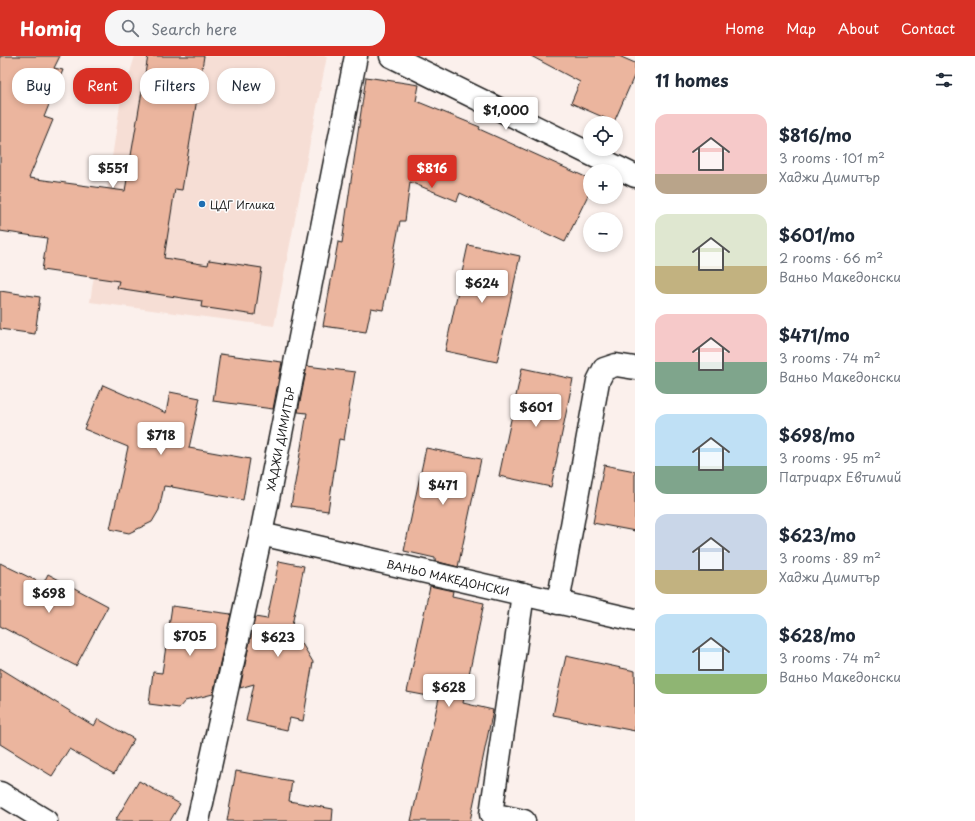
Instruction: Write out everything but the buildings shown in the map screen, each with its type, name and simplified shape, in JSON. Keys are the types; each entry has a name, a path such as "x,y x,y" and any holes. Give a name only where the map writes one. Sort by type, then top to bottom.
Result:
{"street":[{"name":"ХАДЖИ ДИМИТЪР","path":"198,821 261,534 356,56"},
{"path":"391,56 635,176"},
{"path":"558,602 598,381 604,369 616,364 635,368"},
{"name":"ВАНЬО МАКЕДОНСКИ","path":"261,534 635,620"},
{"path":"523,594 490,817 524,821"},
{"path":"0,793 46,821"}],"shaded area":[{"name":"ЦДГ Иглика","path":"135,56 327,56 274,326 90,302 120,105 132,104 131,68"}],"place":[{"name":"ЦДГ Иглика","path":"202,204"}]}
